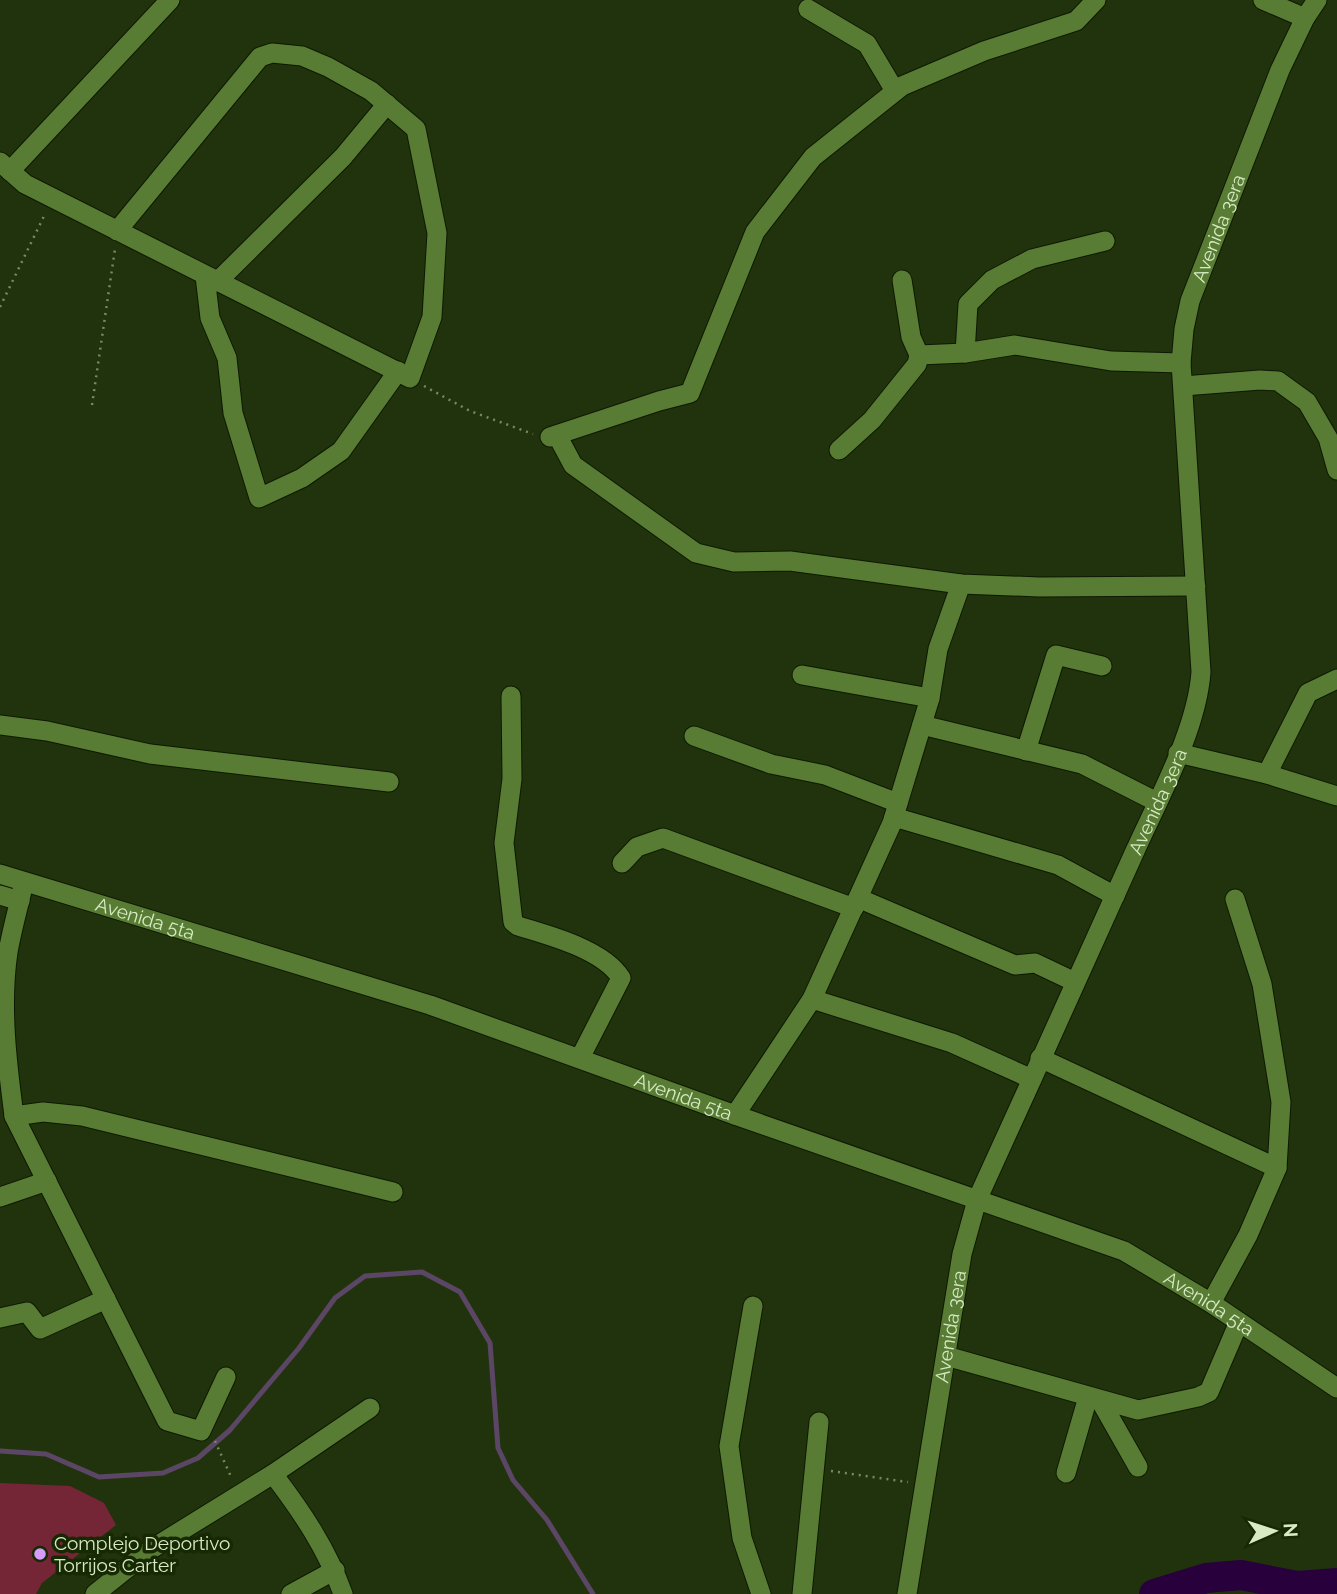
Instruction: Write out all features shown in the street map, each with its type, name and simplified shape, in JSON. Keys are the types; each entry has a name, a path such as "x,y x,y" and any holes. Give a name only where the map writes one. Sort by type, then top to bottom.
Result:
{"street":[{"path":"170,0 5,167 25,184 404,375"},
{"path":"1096,0 1076,21 984,51 895,91 813,157 755,232 690,393 553,436 573,465 696,553 734,562 790,561 961,584 1039,587 1196,586"},
{"path":"1263,0 1305,18"},
{"name":"Avenida 3era","path":"907,1594 962,1254 977,1200 1157,802 1195,710 1200,690 1181,363 1184,329 1190,301 1280,70 1305,18 1317,0"},
{"path":"807,9 867,44 895,91"},
{"path":"117,231 260,57 272,53 302,56 328,67 371,91 387,104 416,129 437,233 432,317 404,375 341,451 302,478 259,498 233,413 227,358 210,317 211,279 343,157 387,104"},
{"path":"965,352 968,304 992,281 1032,259 1105,241"},
{"path":"839,450 872,420 917,364 919,355 911,337 902,280"},
{"path":"919,355 1015,345 1111,361 1181,363"},
{"path":"1183,386 1278,381 1307,402 1328,438 1337,471"},
{"path":"735,1115 811,999 896,810 930,698 938,649 961,584"},
{"path":"1026,751 1056,655 1102,666"},
{"path":"802,675 930,698"},
{"path":"1267,774 1308,693 1337,679"},
{"path":"512,696 512,779 504,843 513,922 569,941 616,970 621,978 580,1058"},
{"path":"0,725 47,731 150,754 389,782"},
{"path":"922,725 1082,764 1157,802"},
{"path":"694,736 771,764 834,778 896,810 1058,865 1115,896"},
{"path":"1178,753 1267,774 1337,796"},
{"path":"622,863 637,847 663,838 856,903 1015,965 1035,963 1075,982"},
{"name":"Avenida 5ta","path":"0,874 22,892 430,1004 735,1115 1125,1251 1211,1303 1337,1388"},
{"path":"0,895 22,892 8,953 5,1010 5,1086 14,1115 167,1420 201,1431 226,1377"},
{"path":"1211,1303 1248,1235 1277,1168 1281,1102 1262,984 1235,900"},
{"path":"811,999 952,1043 1032,1079"},
{"path":"1040,1058 1277,1168"},
{"path":"14,1115 43,1112 82,1116 393,1192"},
{"path":"0,1198 47,1181"},
{"path":"0,1318 27,1312 40,1329 106,1300"},
{"path":"753,1307 729,1446 742,1538 761,1594"},
{"path":"946,1356 1138,1410 1198,1397 1209,1392 1239,1322"},
{"path":"1094,1399 1138,1466"},
{"path":"1066,1474 1094,1399"},
{"path":"94,1594 150,1550 273,1474 370,1408"},
{"path":"802,1594 819,1422"},
{"path":"273,1474 307,1519 335,1570 343,1594"},
{"path":"291,1594 335,1570"}],"path":[{"path":"0,307 52,198"},
{"path":"92,405 117,231"},
{"path":"404,375 470,411 532,434 553,436"},
{"path":"210,1431 239,1495"},
{"path":"814,1469 925,1485"}],"shaded area":[{"name":"Complejo Deportivo Torrijos Carter","path":"0,1483 70,1486 104,1503 116,1525 42,1583 36,1594 0,1594"}],"waterway":[{"path":"0,1451 46,1454 99,1477 163,1473 198,1458 230,1430 299,1348 335,1298 365,1276 422,1272 460,1292 490,1343 498,1448 513,1480 547,1520 593,1594"},
{"path":"1154,1594 1206,1578 1241,1575 1297,1586 1337,1583"}],"place":[{"name":"Complejo Deportivo Torrijos Carter","path":"40,1554"}]}
